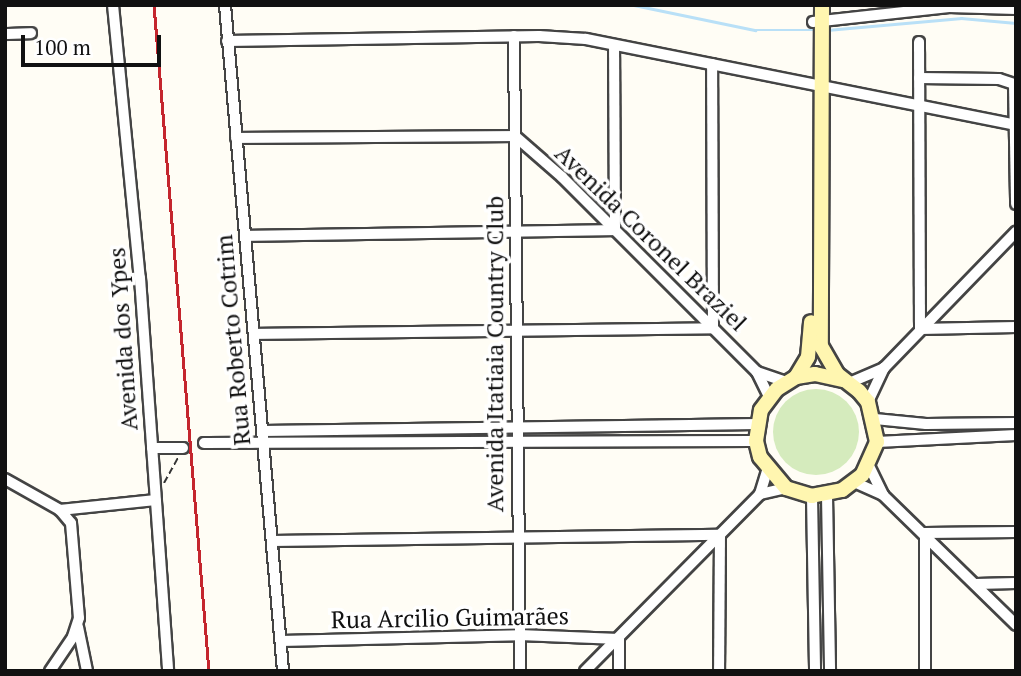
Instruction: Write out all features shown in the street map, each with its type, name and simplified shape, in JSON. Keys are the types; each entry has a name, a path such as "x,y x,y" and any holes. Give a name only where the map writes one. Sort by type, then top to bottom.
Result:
{"street":[{"name":"Avenida dos Ypes","path":"113,5 152,448 168,671"},
{"name":"Rua Roberto Cotrim","path":"225,5 283,671"},
{"path":"813,5 817,27 816,337 806,363 791,380 769,397 757,424 756,441 767,471 786,488 812,496 827,495 854,482 869,466 877,442 875,419 868,402 828,363 816,337"},
{"path":"817,27 822,5"},
{"path":"817,27 916,7 1016,9"},
{"path":"5,34 31,33"},
{"path":"227,41 514,36 586,40 1015,125"},
{"name":"Avenida Itatiaia Country Club","path":"514,36 520,671"},
{"path":"919,42 920,329"},
{"path":"245,236 515,233 615,229 614,46"},
{"path":"254,334 713,328 712,64"},
{"path":"919,78 1011,81 1016,92 1016,204"},
{"path":"236,138 515,136"},
{"name":"Avenida Coronel Braziel","path":"515,136 615,229 758,372 769,397"},
{"path":"868,402 884,368 1016,232"},
{"path":"920,329 1016,327"},
{"path":"791,380 815,374 846,381 884,368"},
{"name":"Avenida Coronel Braziel","path":"758,372 791,380"},
{"path":"875,419 926,424 1016,423"},
{"path":"263,431 757,424"},
{"path":"877,442 1016,435"},
{"path":"204,443 756,441"},
{"path":"152,448 183,452"},
{"path":"869,466 883,495"},
{"path":"585,671 760,494 767,471"},
{"path":"5,479 67,516 74,537 78,626 87,671"},
{"path":"854,482 883,495 925,533 1016,625"},
{"path":"760,494 786,488"},
{"path":"827,495 830,671"},
{"path":"812,496 815,671"},
{"path":"60,510 155,500"},
{"path":"925,533 1016,532"},
{"path":"925,533 925,671"},
{"path":"272,541 720,535"},
{"path":"719,671 720,535"},
{"path":"813,545 828,545"},
{"path":"976,584 1016,583"},
{"path":"50,671 78,626"},
{"name":"Rua Arcilio Guimarães","path":"281,641 519,635 619,639"},
{"path":"619,639 619,671"}],"path":[{"path":"155,500 183,452"}],"green space":[{"path":"816,389 833,392 847,401 856,415 859,432 856,449 847,463 833,472 816,475 799,472 785,463 776,449 773,432 776,415 785,401 799,392"}],"waterway":[{"path":"634,5 755,30 817,30"},
{"path":"827,30 961,18 1016,23"}],"railway":[{"path":"154,5 209,671"}]}
